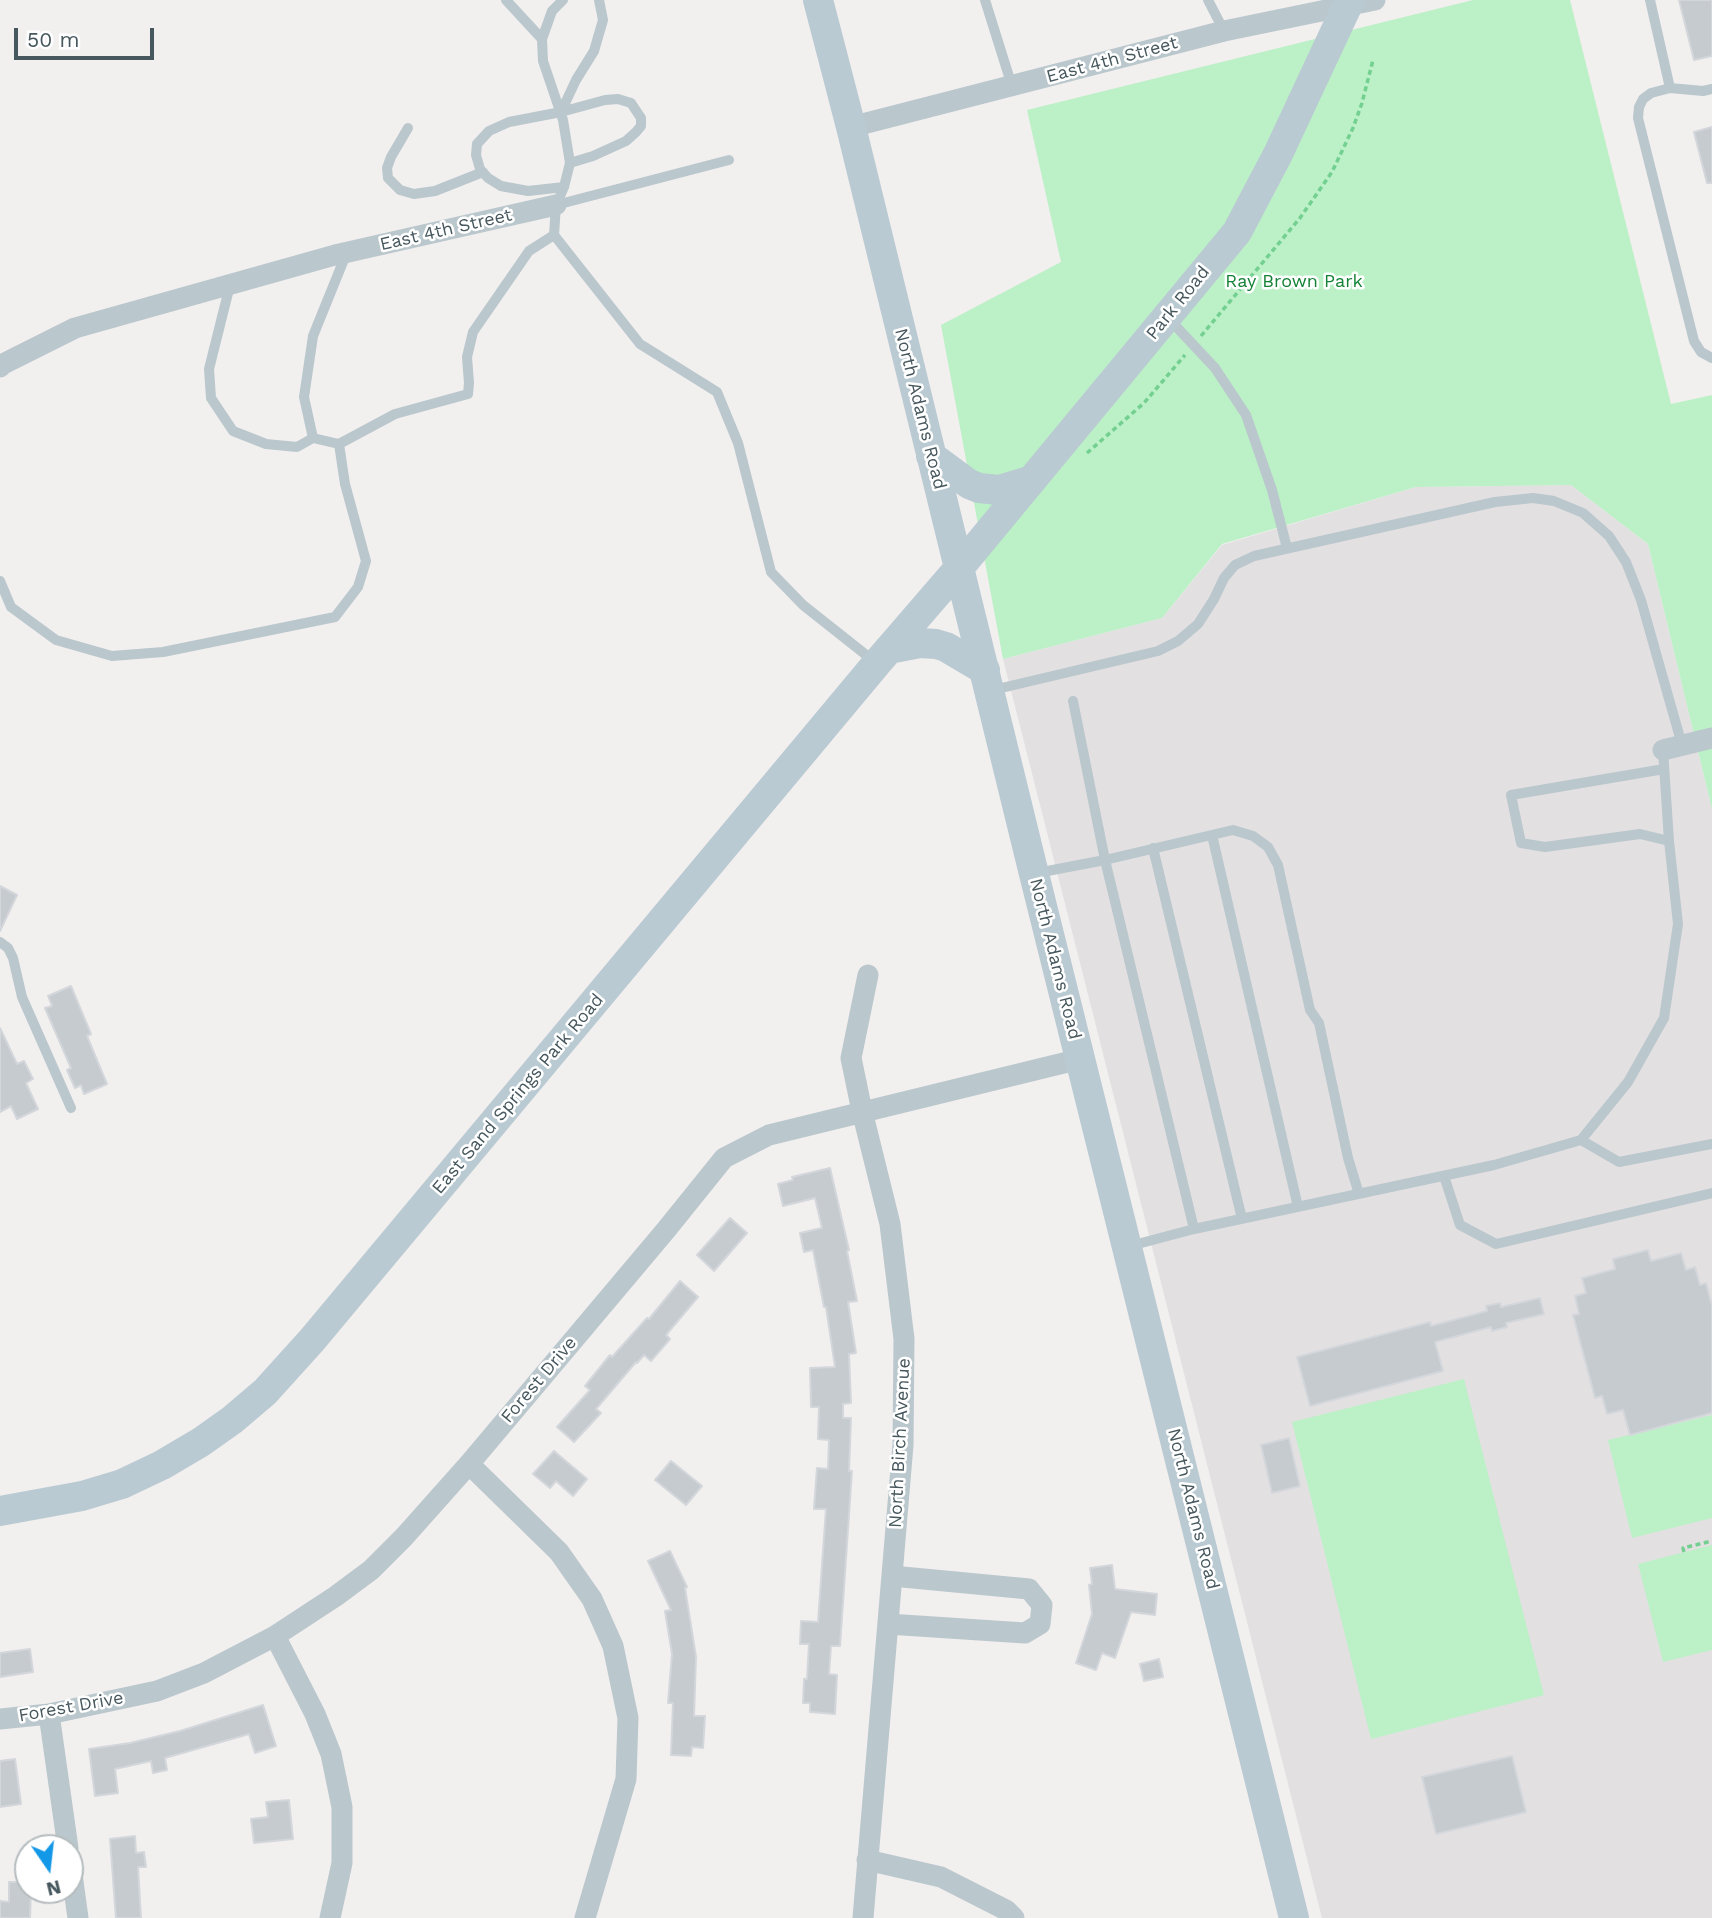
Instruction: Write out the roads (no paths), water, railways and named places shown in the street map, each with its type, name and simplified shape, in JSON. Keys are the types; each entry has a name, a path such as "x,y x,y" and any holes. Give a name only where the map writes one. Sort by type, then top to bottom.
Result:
{"main road":[{"name":"North Adams Road","path":"818,0 1294,1918"},
{"name":"Park Road","path":"959,568 1237,232 1357,2"},
{"path":"931,456 960,478 979,488 999,490 1032,480"},
{"name":"East Sand Springs Park Road","path":"0,1511 82,1496 122,1484 201,1442 265,1392 321,1330 959,568"},
{"path":"883,656 920,643 936,644 946,647 987,680"}],"street":[{"name":"East 4th Street","path":"851,127 1224,31 1357,2"},
{"name":"East 4th Street","path":"2,365 75,328 560,196"},
{"path":"1670,755 1712,738"},
{"name":"North Birch Avenue","path":"863,1918 903,1445 904,1339 890,1224 850,1058 868,975"},
{"name":"Forest Drive","path":"0,1719 49,1714 156,1691 204,1673 275,1636 371,1570 468,1464 724,1158 769,1135 1080,1059"},
{"path":"468,1464 559,1552 592,1599 613,1646 628,1718 626,1779 585,1918"},
{"path":"888,1624 1025,1633 1040,1623 1042,1605 1029,1589 892,1576"},
{"path":"275,1636 331,1754 342,1807 342,1863 330,1918"},
{"path":"49,1714 66,1834"},
{"path":"867,1860 941,1877 1006,1910 1014,1918"}],"lane":[{"path":"506,0 542,39"},
{"path":"563,0 552,11 542,39 542,61 564,120 569,163 560,196 554,236 640,344 717,393 738,443 771,572 803,605 883,656"},
{"path":"561,112 594,51 603,20 599,0"},
{"path":"985,0 1012,86"},
{"path":"1208,0 1224,31"},
{"path":"1650,0 1670,88"},
{"path":"1712,89 1703,91 1670,88 1651,93 1643,99 1638,118 1694,341 1701,352 1712,358"},
{"path":"569,163 593,156 626,141 641,126 641,118 631,103 618,99 605,100 509,122 489,131 477,144 475,155 488,178 501,186 560,196 729,160"},
{"path":"408,128 387,168 388,178 400,190 414,194 435,191 483,172"},
{"path":"230,285 209,369 211,398 233,431 266,444 297,447 313,438 339,444 395,414 468,394 467,357 473,332 529,251 554,236"},
{"path":"313,438 304,397 313,335 341,254"},
{"path":"1167,317 1215,368 1246,415 1268,477 1287,548"},
{"path":"0,581 11,607 56,640 112,656 163,652 335,617 358,587 366,561 345,484 339,444"},
{"path":"987,680 1158,652 1198,624 1224,578 1235,565 1254,556 1495,502 1532,498 1554,502 1583,513 1609,536 1626,562 1641,600 1670,755 1669,841 1678,923 1664,1018 1628,1082 1581,1140 1494,1165 1194,1229 1127,1247"},
{"path":"1073,701 1105,860 1194,1229"},
{"path":"1669,841 1640,834 1545,848 1521,843 1511,795 1670,755"},
{"path":"1034,874 1233,830 1253,836 1268,847 1278,865 1310,1010 1320,1023 1348,1158 1359,1194"},
{"path":"1212,835 1298,1207"},
{"path":"1153,848 1242,1219"},
{"path":"0,942 8,948 13,958 22,997 71,1108"},
{"path":"1581,1140 1619,1162 1712,1144"},
{"path":"1444,1176 1460,1225 1496,1244 1712,1193"}],"park label":[{"name":"Ray Brown Park","path":"1294,282"}]}
